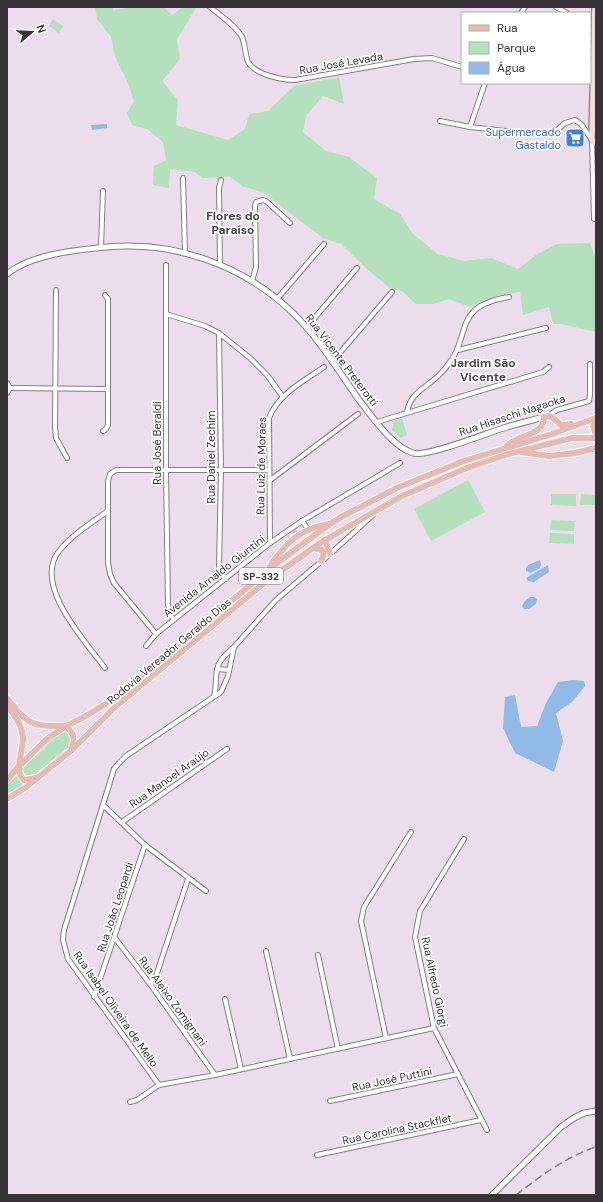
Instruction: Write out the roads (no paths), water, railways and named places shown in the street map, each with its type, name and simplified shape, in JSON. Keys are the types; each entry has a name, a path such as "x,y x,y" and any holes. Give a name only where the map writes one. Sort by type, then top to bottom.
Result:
{"main road":[{"path":"594,142 592,25 595,7"},
{"path":"506,448 514,441 540,429 546,417 552,417 561,425 581,423"},
{"path":"596,418 593,426 596,437"},
{"name":"Rodovia Vereador Geraldo Dias","path":"7,780 47,739 66,726 109,702 266,572 336,520 405,484 464,461 552,434 596,418"},
{"name":"Rodovia Vereador Geraldo Dias","path":"7,799 37,778 72,750 114,708 264,583 325,540 402,496 467,468 518,451 572,438 596,437"},
{"path":"518,451 548,456 574,453 596,448"},
{"path":"356,523 355,512 361,507"},
{"path":"336,520 339,528 338,533"},
{"path":"266,572 295,532 330,524"},
{"path":"325,540 330,554"},
{"path":"312,548 322,550 324,552 321,561"},
{"path":"7,698 24,718 32,724 41,726 66,726 73,734 74,742 72,750"},
{"path":"7,706 18,721 23,736 19,766 21,777 24,780 37,778"},
{"path":"7,780 23,744"}],"street":[{"name":"Rua José Levada","path":"210,7 229,22 242,38 247,59 253,68 286,80 295,80 414,59 432,58 461,67"},
{"path":"556,7 565,12"},
{"path":"470,127 485,84"},
{"path":"440,121 470,127 514,132 550,132 557,130 565,123 575,120 582,124 594,142 594,219"},
{"path":"183,178 185,253"},
{"path":"220,264 219,188 221,180"},
{"path":"101,248 103,191"},
{"path":"252,280 256,267 256,202 263,200 266,201 290,223"},
{"path":"277,299 324,244"},
{"name":"Rua Vicente Preterotti","path":"7,274 28,262 54,255 121,246 150,247 185,253 220,264 252,280 292,312 306,328 388,436 406,451"},
{"name":"Rua José Beraldi","path":"166,265 166,470 168,605 170,614 174,620"},
{"path":"306,328 357,268"},
{"path":"56,290 55,428 56,438 67,458"},
{"path":"332,362 392,292"},
{"path":"103,431 108,425 108,299 105,295"},
{"path":"407,412 408,404 415,394 440,374 453,359 458,350 464,326 471,314 484,304 509,297"},
{"path":"166,314 205,326 219,333 256,363 267,374 283,397"},
{"path":"458,350 546,328"},
{"name":"Rua Daniel Zechim","path":"219,333 221,470 219,568 221,574 226,579"},
{"name":"Rua Hisaschi Nagaoka","path":"406,451 414,454 423,454 508,426 546,417 557,410 589,401 590,364"},
{"name":"Rua Luiz de Moraes","path":"270,543 269,418 272,409 283,397 324,367"},
{"path":"377,422 543,372 549,367"},
{"path":"7,383 10,388"},
{"path":"10,388 107,389"},
{"path":"7,393 10,388"},
{"path":"269,481 358,414"},
{"name":"Avenida Arnaldo Giuntini","path":"146,646 156,634 270,543 295,532 302,521 400,463"},
{"path":"156,634 114,582 110,574 108,563 108,481 110,474 116,470 269,470"},
{"path":"105,668 60,605 54,589 51,572 53,560 58,552 85,526 108,511"},
{"path":"214,696 217,687 217,669 220,662 276,600 330,554 376,511"},
{"path":"302,521 308,529"},
{"name":"Rua Isabel Oliveira de Mello","path":"159,1085 68,959 63,940 64,930 114,770 119,763 221,692 226,682 234,647"},
{"path":"217,669 229,670"},
{"name":"Rua Manoel Araújo","path":"122,822 227,749"},
{"path":"103,805 145,845 188,879 206,891"},
{"path":"386,1038 361,921 364,907 411,832"},
{"name":"Rua Alfredo Giorgi","path":"464,839 420,911 415,937 434,1028 487,1130"},
{"name":"Rua João Leopardi","path":"94,997 145,845"},
{"path":"150,984 156,976 188,879"},
{"name":"Rua Aleixo Zomignani","path":"115,938 215,1075"},
{"path":"266,951 290,1059"},
{"path":"318,955 338,1049"},
{"path":"225,999 242,1069"},
{"path":"130,1102 137,1100 159,1085 215,1075 434,1028"},
{"name":"Rua José Puttini","path":"330,1101 458,1074"},
{"path":"492,1195 561,1127 584,1113 596,1111"},
{"name":"Rua Carolina Stackflet","path":"317,1155 482,1120"}],"water":[{"path":"107,124 107,128 92,130 91,125"},
{"path":"540,560 540,568 530,573 526,571 528,565"},
{"path":"548,565 549,572 534,582 528,581 526,578"},
{"path":"530,597 537,599 536,604 529,609 524,609 522,606 524,602"},
{"path":"573,680 584,681 585,686 572,702 556,713 563,741 554,772 515,753 503,728 505,697 515,695 521,727 537,726 546,703 558,682"}],"railway":[{"path":"516,1195 544,1174 574,1156 596,1147"}],"place":[{"name":"Supermercado Gastaldo","path":"575,138"}],"district":[{"name":"Flores do Paraíso","path":"233,223"},
{"name":"Jardim São Vicente","path":"483,370"}]}
